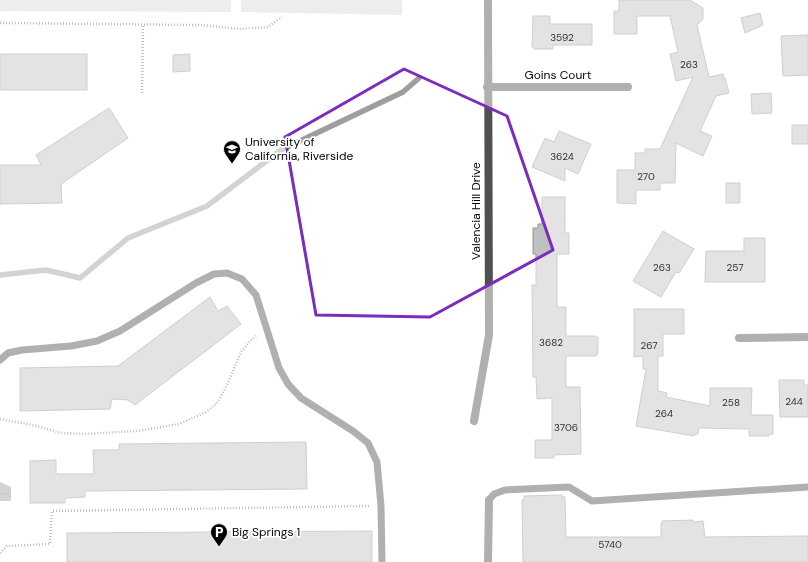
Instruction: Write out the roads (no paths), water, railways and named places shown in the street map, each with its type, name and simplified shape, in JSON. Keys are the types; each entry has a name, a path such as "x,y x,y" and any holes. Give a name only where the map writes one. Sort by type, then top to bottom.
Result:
{"street":[{"name":"Valencia Hill Drive","path":"474,421 489,335 487,87 488,0"},
{"name":"Goins Court","path":"487,87 628,88"},
{"path":"739,338 808,337"},
{"path":"488,562 489,500"}],"lane":[{"path":"0,360 8,354 22,350 71,346 97,341 120,330 196,283 214,274 227,273 242,279 256,295 279,368 288,384 301,398 353,431 368,443 377,462 381,506 382,562"},
{"path":"489,500 494,494 515,488 569,487 592,501 808,487"}],"water":[{"path":"0,482 11,487 11,501 0,501"}],"waterway":[{"path":"0,275 46,270 80,278 128,238 207,206 281,150 403,92 419,78"}],"place":[{"name":"University of California, Riverside","path":"232,164"},
{"name":"Big Springs 1","path":"219,547"}]}
